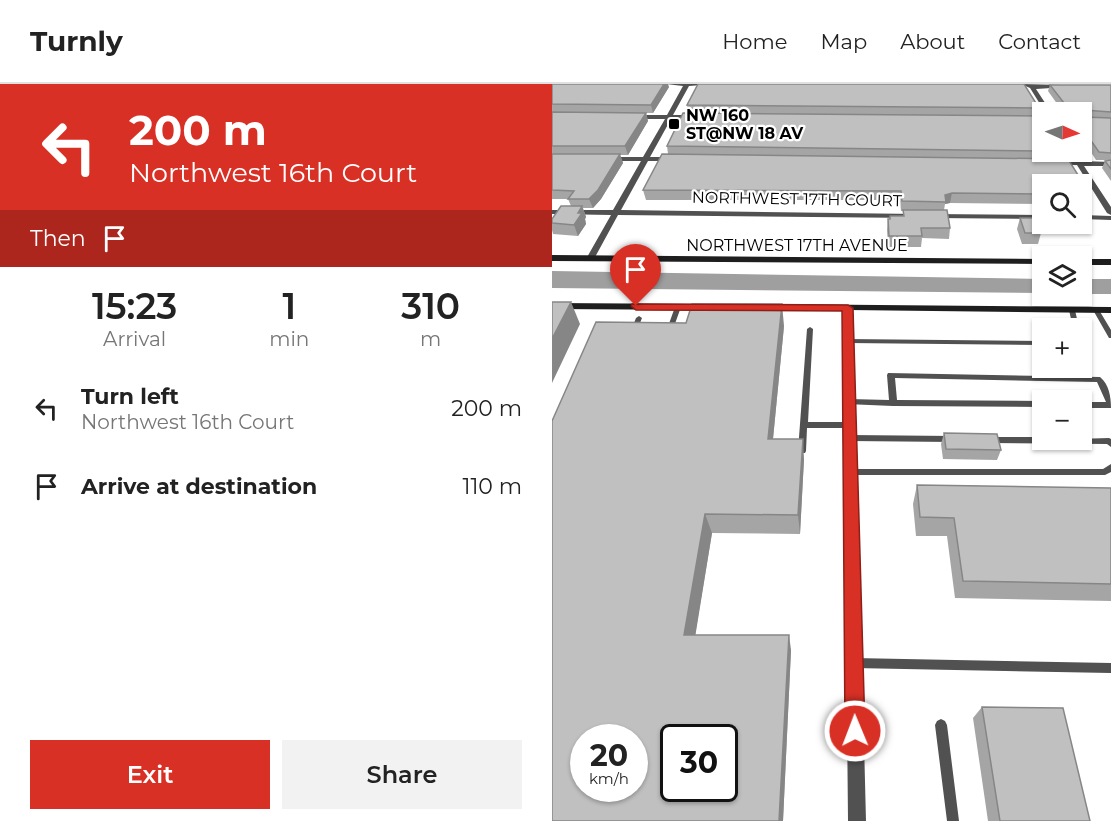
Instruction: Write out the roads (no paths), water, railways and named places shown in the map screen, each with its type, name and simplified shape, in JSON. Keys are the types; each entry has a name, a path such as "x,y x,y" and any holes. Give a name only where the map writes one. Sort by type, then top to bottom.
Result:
{"street":[{"path":"669,84 722,84"},
{"path":"590,259 687,84"},
{"path":"1024,84 1032,87 1069,87"},
{"path":"1032,87 1042,102"},
{"path":"622,117 704,117"},
{"path":"599,159 681,159"},
{"path":"1045,163 1111,164"},
{"path":"1080,164 1111,215 1092,216"},
{"name":"NORTHWEST 17TH COURT","path":"552,212 1032,217"},
{"name":"NORTHWEST 17TH AVENUE","path":"552,258 1032,262"},
{"path":"1092,262 1111,262"},
{"path":"552,306 723,307"},
{"path":"757,307 1074,315 1096,310 1111,310"},
{"path":"848,308 857,821"}],"lane":[{"path":"666,339 678,307"},
{"path":"1096,310 1111,336"},
{"path":"639,318 630,339 642,339"},
{"path":"802,455 810,329"},
{"path":"848,341 1032,343"},
{"path":"893,402 891,375 1100,380 1111,405 1092,405"},
{"path":"849,402 1032,405"},
{"path":"804,425 850,431 959,439"},
{"path":"982,440 1109,441 1111,444"},
{"path":"850,472 1106,472 1111,467"},
{"path":"854,663 1111,668"},
{"path":"941,725 953,821"}],"place":[{"name":"NW 160 ST@NW 18 AV","path":"674,124"}]}
